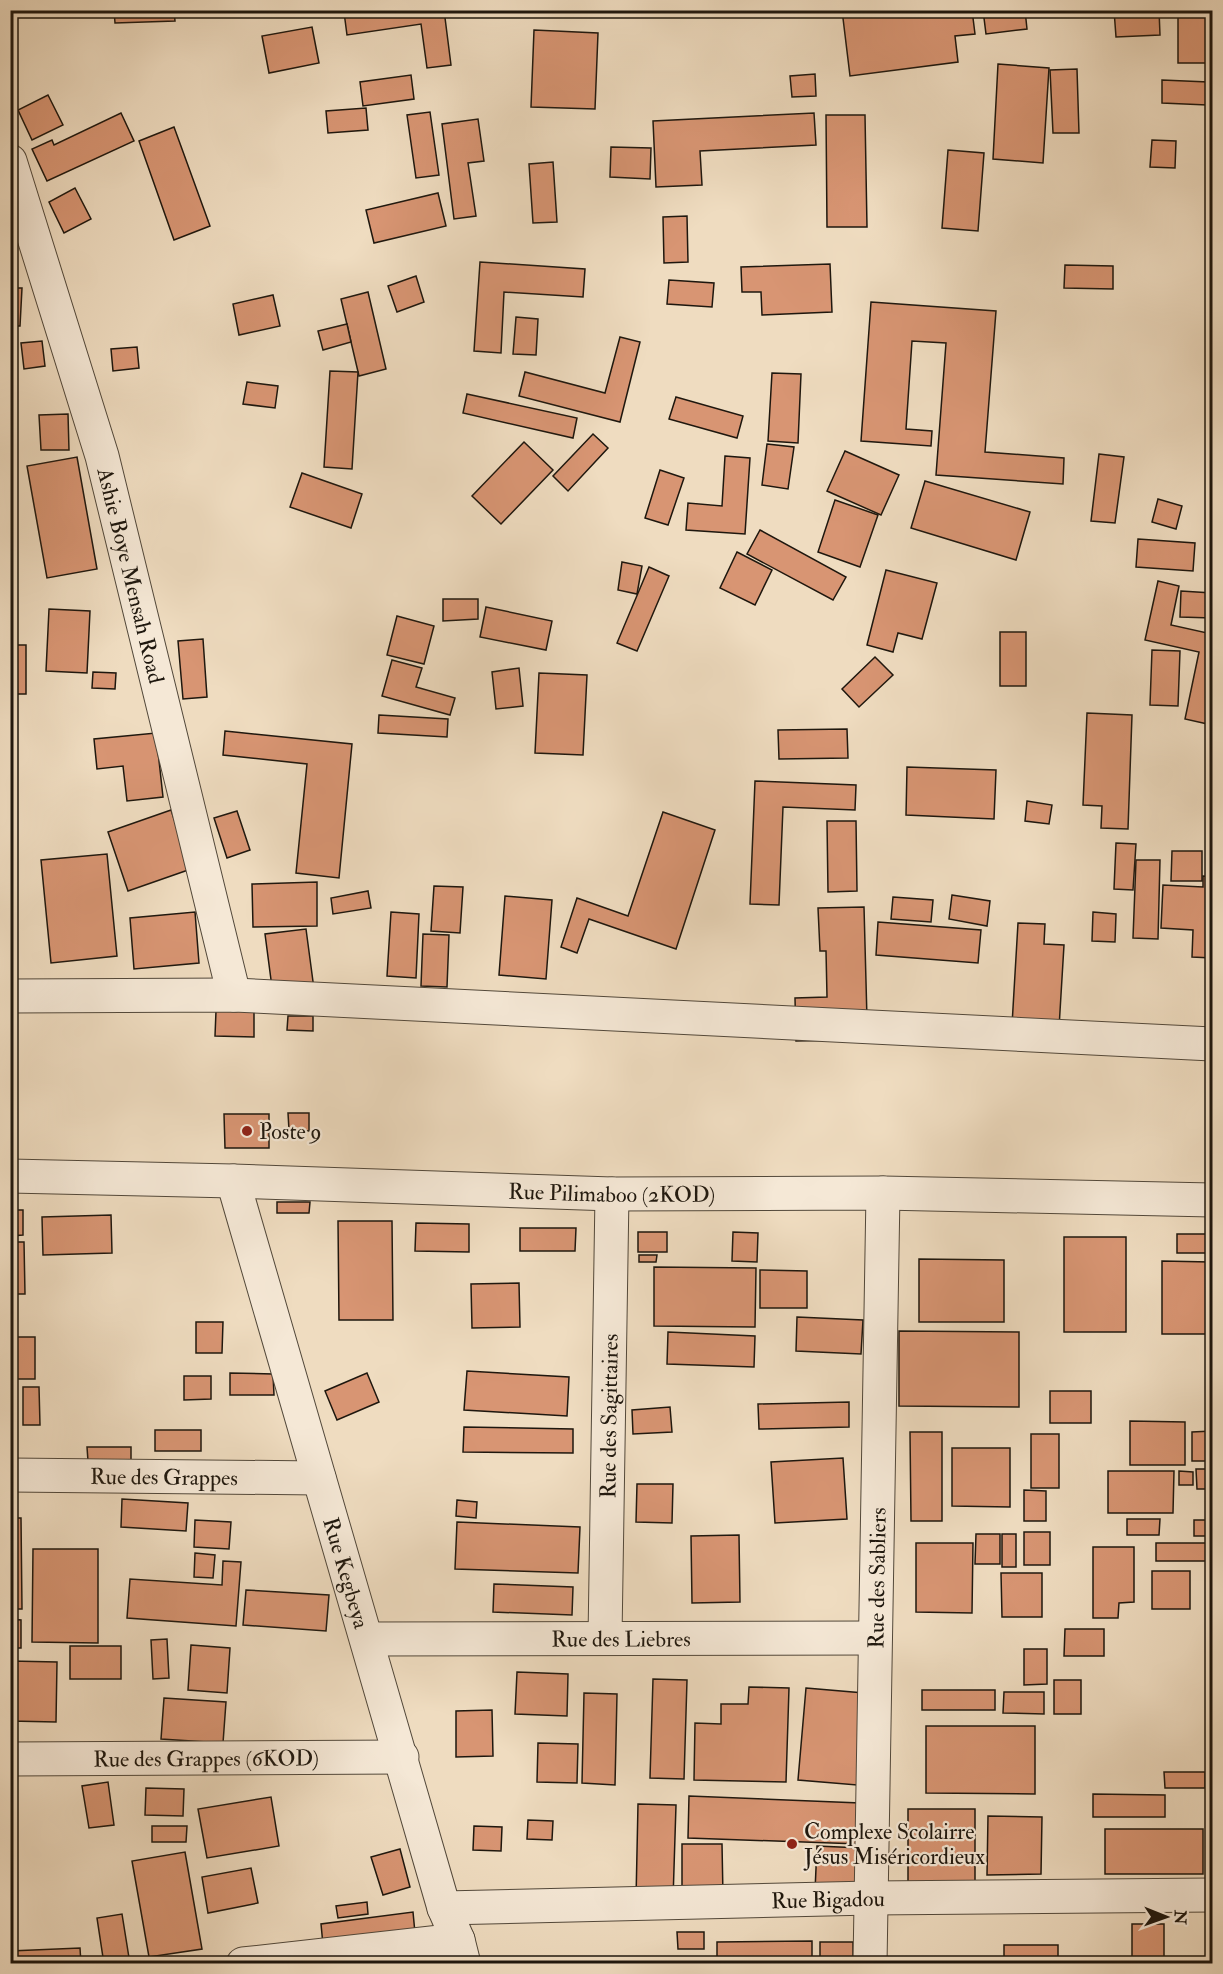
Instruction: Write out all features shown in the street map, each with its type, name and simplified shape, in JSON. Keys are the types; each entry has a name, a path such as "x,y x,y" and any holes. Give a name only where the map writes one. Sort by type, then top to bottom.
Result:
{"street":[{"name":"Ashie Boye Mensah Road","path":"10,161 102,456 234,995"},
{"path":"10,996 234,995 1212,1044"},
{"name":"Rue Pilimaboo (2KOD)","path":"10,1176 233,1180 612,1194 883,1193 1212,1200"},
{"name":"Rue Kegbeya","path":"233,1180 444,1908 461,1952"},
{"name":"Rue des Sabliers","path":"870,1964 883,1193"},
{"name":"Rue des Sagittaires","path":"605,1638 612,1194"},
{"name":"Rue des Grappes","path":"10,1475 319,1478"},
{"name":"Rue des Liebres","path":"367,1639 875,1638"},
{"name":"Rue des Grappes (6KOD)","path":"10,1759 402,1757"},
{"name":"Rue Bigadou","path":"444,1908 871,1898 1212,1894"},
{"path":"243,1964 461,1952"}],"building":[{"path":"114,10 174,10 175,21 115,23"},
{"path":"351,10 444,10 451,65 427,68 421,24 347,35 344,12"},
{"path":"530,10 553,10 553,17 531,17"},
{"path":"842,10 972,10 975,34 955,36 958,62 850,76"},
{"path":"983,10 1025,10 1027,29 986,34"},
{"path":"1114,10 1159,10 1160,35 1116,37"},
{"path":"1178,10 1212,10 1212,63 1178,63"},
{"path":"312,27 319,63 269,73 262,36"},
{"path":"534,30 598,33 595,109 531,107"},
{"path":"998,64 1049,68 1043,163 993,159"},
{"path":"1077,69 1079,133 1053,133 1050,70"},
{"path":"815,74 816,96 792,97 790,76"},
{"path":"411,75 414,99 363,106 360,82"},
{"path":"1162,80 1208,82 1207,105 1162,103"},
{"path":"48,95 63,125 32,140 18,110"},
{"path":"366,108 368,130 328,133 326,111"},
{"path":"430,112 439,175 416,178 407,115"},
{"path":"121,113 134,141 47,181 32,149 52,140 54,145"},
{"path":"814,113 816,145 700,151 702,185 656,187 653,121"},
{"path":"826,115 865,115 867,227 827,227"},
{"path":"478,119 484,161 468,163 476,216 454,219 442,124"},
{"path":"174,127 210,226 174,240 139,141"},
{"path":"1152,140 1176,141 1175,168 1150,167"},
{"path":"611,147 651,148 650,179 610,177"},
{"path":"948,150 984,153 978,231 942,228"},
{"path":"553,162 557,222 533,223 529,164"},
{"path":"75,188 91,219 64,233 49,202"},
{"path":"438,193 446,226 374,243 366,210"},
{"path":"687,216 688,262 664,263 663,217"},
{"path":"480,262 585,269 583,297 504,292 501,353 474,351"},
{"path":"830,264 832,312 762,315 761,292 742,292 741,267"},
{"path":"1065,265 1113,266 1113,289 1064,288"},
{"path":"416,276 424,302 397,312 388,286"},
{"path":"669,280 714,283 712,307 667,304"},
{"path":"10,288 22,288 20,326 10,326"},
{"path":"368,292 386,369 359,376 341,299"},
{"path":"273,295 280,326 239,335 233,304"},
{"path":"871,302 996,311 985,452 1064,458 1063,484 936,475 946,343 912,341 906,429 932,431 931,446 861,441"},
{"path":"516,317 538,319 536,355 513,354"},
{"path":"347,324 351,342 323,350 318,331"},
{"path":"620,337 640,342 620,422 519,396 525,372 605,393"},
{"path":"42,341 45,366 24,369 21,343"},
{"path":"137,347 139,368 113,371 111,349"},
{"path":"330,371 358,372 352,469 324,467"},
{"path":"772,373 801,374 798,443 768,441"},
{"path":"247,382 278,386 275,408 243,404"},
{"path":"467,394 577,418 573,438 463,413"},
{"path":"676,397 743,416 737,438 669,419"},
{"path":"68,414 69,450 41,450 39,415"},
{"path":"593,434 608,448 568,491 553,476"},
{"path":"524,442 553,470 501,524 472,496"},
{"path":"767,444 794,447 788,489 762,485"},
{"path":"845,451 899,475 881,515 827,491"},
{"path":"1099,454 1124,457 1115,523 1091,521"},
{"path":"725,456 750,458 745,534 686,530 688,503 722,506"},
{"path":"77,457 97,569 47,578 27,466"},
{"path":"660,470 684,478 668,525 645,518"},
{"path":"302,473 362,494 351,528 290,507"},
{"path":"925,481 1030,512 1016,560 911,528"},
{"path":"1158,499 1182,506 1176,529 1152,522"},
{"path":"835,500 878,515 860,567 818,552"},
{"path":"760,530 846,577 833,600 747,554"},
{"path":"1138,539 1195,543 1193,571 1136,567"},
{"path":"737,552 772,570 755,605 720,588"},
{"path":"622,562 642,566 637,594 618,590"},
{"path":"649,567 669,576 637,651 617,643"},
{"path":"886,570 937,583 922,639 898,633 893,652 867,645"},
{"path":"1158,581 1179,586 1171,625 1212,634 1212,725 1185,719 1199,652 1145,640"},
{"path":"1181,591 1212,593 1212,618 1180,617"},
{"path":"443,599 478,599 478,619 443,621"},
{"path":"486,607 552,621 546,650 480,637"},
{"path":"49,609 90,611 87,673 46,671"},
{"path":"397,616 434,626 424,664 387,655"},
{"path":"1000,632 1026,632 1026,686 1000,686"},
{"path":"203,639 207,697 183,699 178,641"},
{"path":"10,645 26,645 26,694 10,694"},
{"path":"1152,650 1180,651 1178,706 1150,705"},
{"path":"875,657 893,675 859,707 842,689"},
{"path":"392,660 422,668 416,687 455,698 450,715 382,696"},
{"path":"519,668 523,706 496,709 492,672"},
{"path":"93,672 116,673 115,689 92,688"},
{"path":"539,673 587,675 583,755 535,753"},
{"path":"1087,713 1132,715 1128,829 1101,828 1102,806 1083,805"},
{"path":"379,715 448,719 447,737 378,733"},
{"path":"847,729 848,758 779,759 778,730"},
{"path":"225,731 352,744 339,878 296,873 307,764 223,755"},
{"path":"156,733 163,797 127,801 123,766 97,769 94,739"},
{"path":"907,767 996,770 994,819 906,815"},
{"path":"755,781 856,785 855,810 783,807 779,905 750,904"},
{"path":"1027,801 1052,805 1049,824 1025,821"},
{"path":"171,810 191,869 128,891 108,832"},
{"path":"237,811 250,850 227,858 214,818"},
{"path":"663,812 715,830 676,949 589,919 577,953 561,947 577,898 628,916"},
{"path":"827,821 856,821 857,891 828,892"},
{"path":"1116,843 1136,844 1133,890 1114,889"},
{"path":"1172,851 1202,851 1202,881 1171,881"},
{"path":"107,854 117,956 51,963 41,860"},
{"path":"1136,860 1160,860 1158,939 1133,938"},
{"path":"1203,876 1212,877 1212,958 1192,957 1193,930 1161,928 1163,885 1203,887"},
{"path":"317,882 317,926 253,927 252,884"},
{"path":"434,886 463,887 460,933 431,931"},
{"path":"368,891 371,908 333,914 331,898"},
{"path":"952,895 990,901 987,926 949,919"},
{"path":"505,896 552,900 546,979 499,975"},
{"path":"893,897 933,900 931,922 891,919"},
{"path":"864,907 867,1019 841,1040 796,1041 795,998 827,997 826,951 820,951 818,908"},
{"path":"195,912 199,963 134,969 130,918"},
{"path":"391,912 419,914 416,978 387,976"},
{"path":"1093,912 1116,914 1115,942 1092,941"},
{"path":"878,922 981,930 978,963 876,955"},
{"path":"1018,923 1045,924 1044,944 1064,945 1059,1028 1012,1025"},
{"path":"306,929 314,989 273,995 265,934"},
{"path":"423,934 449,935 447,987 421,986"},
{"path":"216,1011 254,1011 254,1037 215,1036"},
{"path":"288,1016 313,1016 313,1031 287,1030"},
{"path":"288,1113 309,1113 309,1131 289,1130"},
{"name":"Poste 9","path":"224,1114 269,1114 269,1148 225,1148"},
{"path":"277,1202 310,1202 309,1213 277,1213"},
{"path":"10,1210 23,1210 23,1235 10,1236"},
{"path":"111,1215 112,1253 43,1255 42,1217"},
{"path":"338,1221 392,1221 393,1320 339,1320"},
{"path":"416,1223 469,1224 469,1252 415,1251"},
{"path":"520,1228 576,1228 575,1251 520,1251"},
{"path":"638,1232 667,1232 667,1252 638,1252"},
{"path":"733,1232 758,1233 757,1262 732,1261"},
{"path":"1177,1234 1208,1234 1208,1253 1177,1253"},
{"path":"1064,1237 1126,1237 1126,1332 1064,1332"},
{"path":"10,1242 24,1242 25,1294 10,1294"},
{"path":"639,1255 657,1255 656,1262 639,1262"},
{"path":"919,1259 1004,1260 1004,1322 919,1322"},
{"path":"1162,1261 1210,1262 1210,1334 1162,1334"},
{"path":"654,1267 756,1268 755,1327 654,1326"},
{"path":"760,1270 807,1271 807,1308 760,1308"},
{"path":"519,1283 520,1327 472,1328 471,1284"},
{"path":"797,1317 863,1320 861,1354 796,1351"},
{"path":"196,1322 223,1322 222,1353 196,1353"},
{"path":"899,1331 1019,1332 1019,1407 899,1406"},
{"path":"668,1332 755,1336 754,1367 667,1364"},
{"path":"10,1337 35,1337 35,1379 10,1379"},
{"path":"467,1371 569,1377 567,1416 464,1410"},
{"path":"230,1373 273,1374 274,1395 230,1395"},
{"path":"367,1373 379,1402 337,1420 325,1391"},
{"path":"184,1376 211,1376 211,1399 184,1400"},
{"path":"23,1387 39,1387 40,1425 23,1425"},
{"path":"1050,1391 1091,1391 1091,1423 1050,1423"},
{"path":"849,1402 849,1427 759,1429 758,1404"},
{"path":"670,1407 672,1432 633,1434 632,1410"},
{"path":"1130,1421 1185,1422 1185,1465 1130,1465"},
{"path":"464,1427 573,1429 573,1453 463,1452"},
{"path":"155,1430 201,1430 201,1451 155,1451"},
{"path":"1212,1431 1212,1461 1192,1461 1192,1432"},
{"path":"910,1432 942,1432 942,1521 911,1521"},
{"path":"1031,1434 1059,1434 1059,1488 1031,1488"},
{"path":"87,1447 131,1447 131,1462 88,1461"},
{"path":"952,1448 1010,1448 1010,1507 952,1506"},
{"path":"843,1458 847,1519 775,1523 771,1462"},
{"path":"1196,1469 1212,1469 1212,1489 1197,1489"},
{"path":"1108,1471 1174,1471 1173,1513 1108,1513"},
{"path":"1179,1471 1193,1472 1193,1485 1179,1485"},
{"path":"637,1484 673,1484 672,1523 636,1522"},
{"path":"1024,1490 1046,1491 1046,1521 1024,1521"},
{"path":"122,1499 188,1503 186,1531 121,1527"},
{"path":"457,1500 477,1502 476,1518 456,1516"},
{"path":"10,1518 21,1518 22,1609 10,1609"},
{"path":"1127,1519 1160,1519 1159,1535 1127,1535"},
{"path":"195,1520 231,1522 229,1549 194,1547"},
{"path":"1194,1520 1212,1520 1212,1536 1194,1536"},
{"path":"457,1522 580,1527 578,1573 455,1569"},
{"path":"1024,1532 1050,1532 1050,1565 1024,1565"},
{"path":"976,1534 1000,1534 1000,1564 975,1564"},
{"path":"1002,1534 1016,1534 1016,1567 1002,1567"},
{"path":"739,1535 740,1602 692,1603 691,1536"},
{"path":"916,1543 973,1543 972,1613 916,1612"},
{"path":"1156,1543 1212,1543 1212,1561 1156,1561"},
{"path":"1093,1547 1134,1547 1134,1602 1119,1603 1118,1618 1093,1618"},
{"path":"33,1549 98,1549 98,1643 32,1642"},
{"path":"195,1553 215,1555 213,1578 194,1577"},
{"path":"223,1561 241,1562 236,1626 127,1618 130,1579 222,1585"},
{"path":"1152,1571 1190,1571 1190,1609 1152,1609"},
{"path":"1001,1573 1042,1573 1042,1617 1002,1617"},
{"path":"494,1584 573,1587 572,1615 493,1612"},
{"path":"246,1590 329,1595 326,1631 243,1625"},
{"path":"10,1619 21,1620 21,1648 10,1648"},
{"path":"1065,1629 1104,1629 1104,1656 1064,1656"},
{"path":"167,1639 169,1678 153,1679 151,1640"},
{"path":"191,1645 230,1648 227,1693 188,1690"},
{"path":"70,1646 121,1646 121,1679 70,1679"},
{"path":"1024,1649 1047,1649 1047,1684 1024,1685"},
{"path":"10,1661 57,1662 56,1722 10,1721"},
{"path":"517,1672 568,1674 567,1716 515,1714"},
{"path":"653,1679 687,1680 684,1779 650,1778"},
{"path":"1054,1680 1081,1680 1081,1714 1054,1714"},
{"path":"749,1687 789,1688 786,1782 694,1780 695,1723 721,1724 721,1704 748,1704"},
{"path":"806,1688 864,1693 857,1785 798,1780"},
{"path":"922,1690 995,1690 995,1710 922,1710"},
{"path":"1004,1692 1044,1692 1044,1714 1003,1713"},
{"path":"584,1693 617,1694 615,1785 582,1783"},
{"path":"164,1698 226,1702 223,1743 161,1739"},
{"path":"492,1710 493,1756 456,1757 456,1711"},
{"path":"926,1726 1035,1726 1035,1794 926,1793"},
{"path":"538,1743 578,1744 577,1783 537,1782"},
{"path":"1164,1772 1205,1772 1205,1788 1165,1788"},
{"path":"108,1782 114,1825 89,1828 82,1786"},
{"path":"146,1788 184,1789 183,1816 145,1815"},
{"path":"1093,1794 1165,1795 1165,1817 1093,1817"},
{"path":"689,1796 860,1803 859,1844 688,1838"},
{"path":"271,1797 279,1846 207,1858 198,1809"},
{"path":"638,1804 676,1805 673,1900 636,1899"},
{"path":"908,1809 975,1809 975,1884 908,1884"},
{"path":"988,1816 1042,1817 1041,1874 987,1875"},
{"path":"528,1820 553,1821 552,1840 527,1839"},
{"path":"152,1826 187,1826 186,1842 152,1842"},
{"path":"474,1826 502,1827 501,1851 473,1850"},
{"path":"1105,1829 1203,1829 1203,1874 1105,1874"},
{"path":"682,1844 722,1844 723,1896 682,1896"},
{"path":"817,1846 861,1848 859,1892 815,1891"},
{"path":"400,1849 410,1887 383,1895 371,1857"},
{"path":"185,1852 202,1949 149,1957 132,1861"},
{"path":"251,1868 258,1903 208,1913 202,1877"},
{"path":"367,1902 368,1914 338,1918 336,1906"},
{"path":"413,1912 415,1933 323,1945 321,1924"},
{"path":"122,1914 130,1964 104,1964 97,1918"},
{"path":"1132,1924 1164,1924 1164,1964 1132,1964"},
{"path":"677,1932 704,1932 704,1949 678,1949"},
{"path":"812,1941 812,1963 717,1963 717,1942"},
{"path":"820,1942 853,1942 853,1964 820,1964"},
{"path":"1004,1945 1058,1945 1058,1964 1004,1964"},
{"path":"80,1948 81,1964 10,1964 10,1951"}],"place":[{"name":"Poste 9","path":"247,1131"},
{"name":"Complexe Scolairre Jésus Miséricordieux","path":"792,1844"}]}
